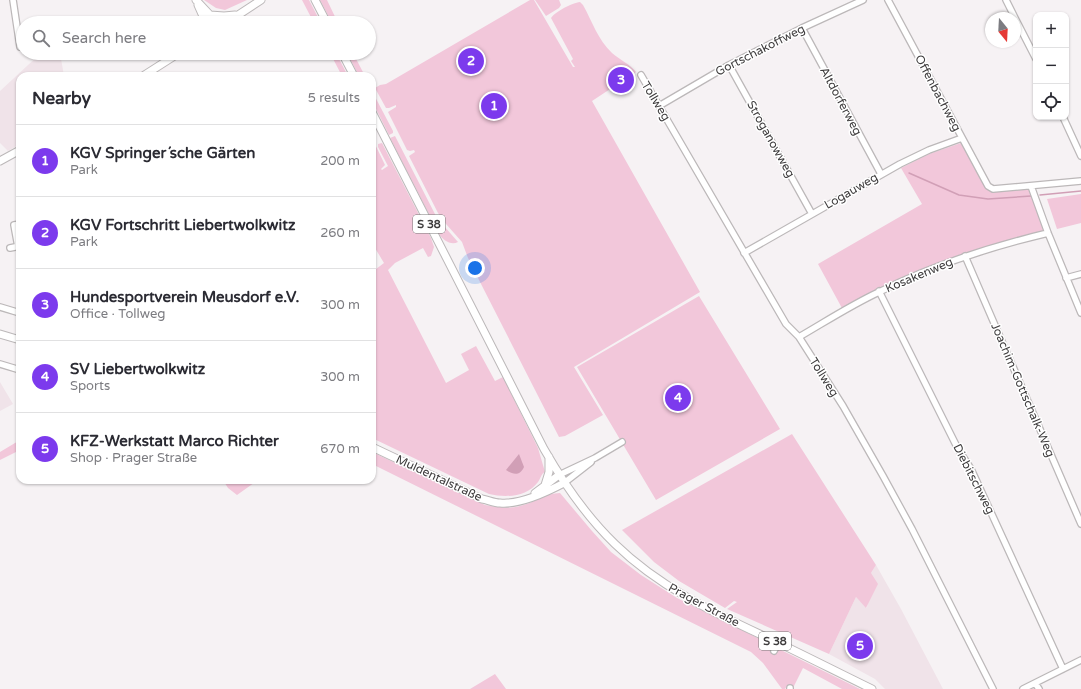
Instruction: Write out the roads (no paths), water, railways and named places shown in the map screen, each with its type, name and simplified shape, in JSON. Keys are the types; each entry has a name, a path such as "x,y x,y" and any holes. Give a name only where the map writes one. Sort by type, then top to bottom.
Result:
{"main road":[{"path":"197,1 210,15 224,16 237,15 261,0"},
{"path":"315,0 323,16"},
{"path":"197,1 203,16"},
{"path":"149,72 169,60"},
{"path":"346,60 352,72"},
{"name":"S 38","path":"376,120 549,457 564,483"},
{"path":"0,161 16,152"},
{"path":"0,334 16,339"},
{"name":"Muldentalstraße","path":"376,449 482,499 493,502 517,502 564,483"},
{"path":"546,485 549,457"},
{"name":"Muldentalstraße","path":"530,497 559,475"},
{"name":"Prager Straße","path":"564,483 600,528 615,544 642,567 678,593 872,689"}],"street":[{"path":"13,0 16,20"},
{"name":"Gortschakoffweg","path":"659,106 729,65 802,28 863,0"},
{"name":"Offenbachweg","path":"888,0 988,186 993,189 1031,186"},
{"path":"1006,0 1012,12"},
{"name":"Altdorferweg","path":"802,28 881,174"},
{"path":"1021,30 1033,53"},
{"name":"Stroganowweg","path":"729,65 812,214"},
{"name":"Tollweg","path":"641,75 786,324 799,337 883,476 916,536 993,689"},
{"path":"1064,120 1081,156"},
{"name":"Logauweg","path":"744,253 881,174 929,150 962,138"},
{"path":"1081,181 1031,186 1048,233 1081,313"},
{"path":"16,225 14,225 16,233"},
{"name":"Kosakenweg","path":"799,337 879,291 965,256 1048,233"},
{"path":"10,248 16,247"},
{"name":"Joachim-Gottschalk-Weg","path":"965,256 1081,524"},
{"path":"1066,278 1081,274"},
{"name":"Diebitschweg","path":"879,291 958,449 971,469 1063,669"},
{"path":"0,306 16,312"},
{"path":"0,364 16,369"},
{"name":"Muldentalstraße","path":"559,475 595,458 622,442"},
{"name":"Muldentalstraße","path":"564,483 595,458"},
{"path":"774,651 778,643"},
{"path":"1023,689 1081,660"},
{"path":"1035,683 1039,689"}],"waterway":[{"path":"909,173 959,195 988,199 1031,196"},
{"path":"1040,195 1081,191"}],"place":[{"name":"KGV Fortschritt Liebertwolkwitz","path":"471,61"},
{"name":"Hundesportverein Meusdorf e.V.","path":"621,80"},
{"name":"KGV Springer´sche Gärten","path":"494,106"},
{"name":"SV Liebertwolkwitz","path":"678,398"},
{"name":"KFZ-Werkstatt Marco Richter","path":"860,646"}]}
